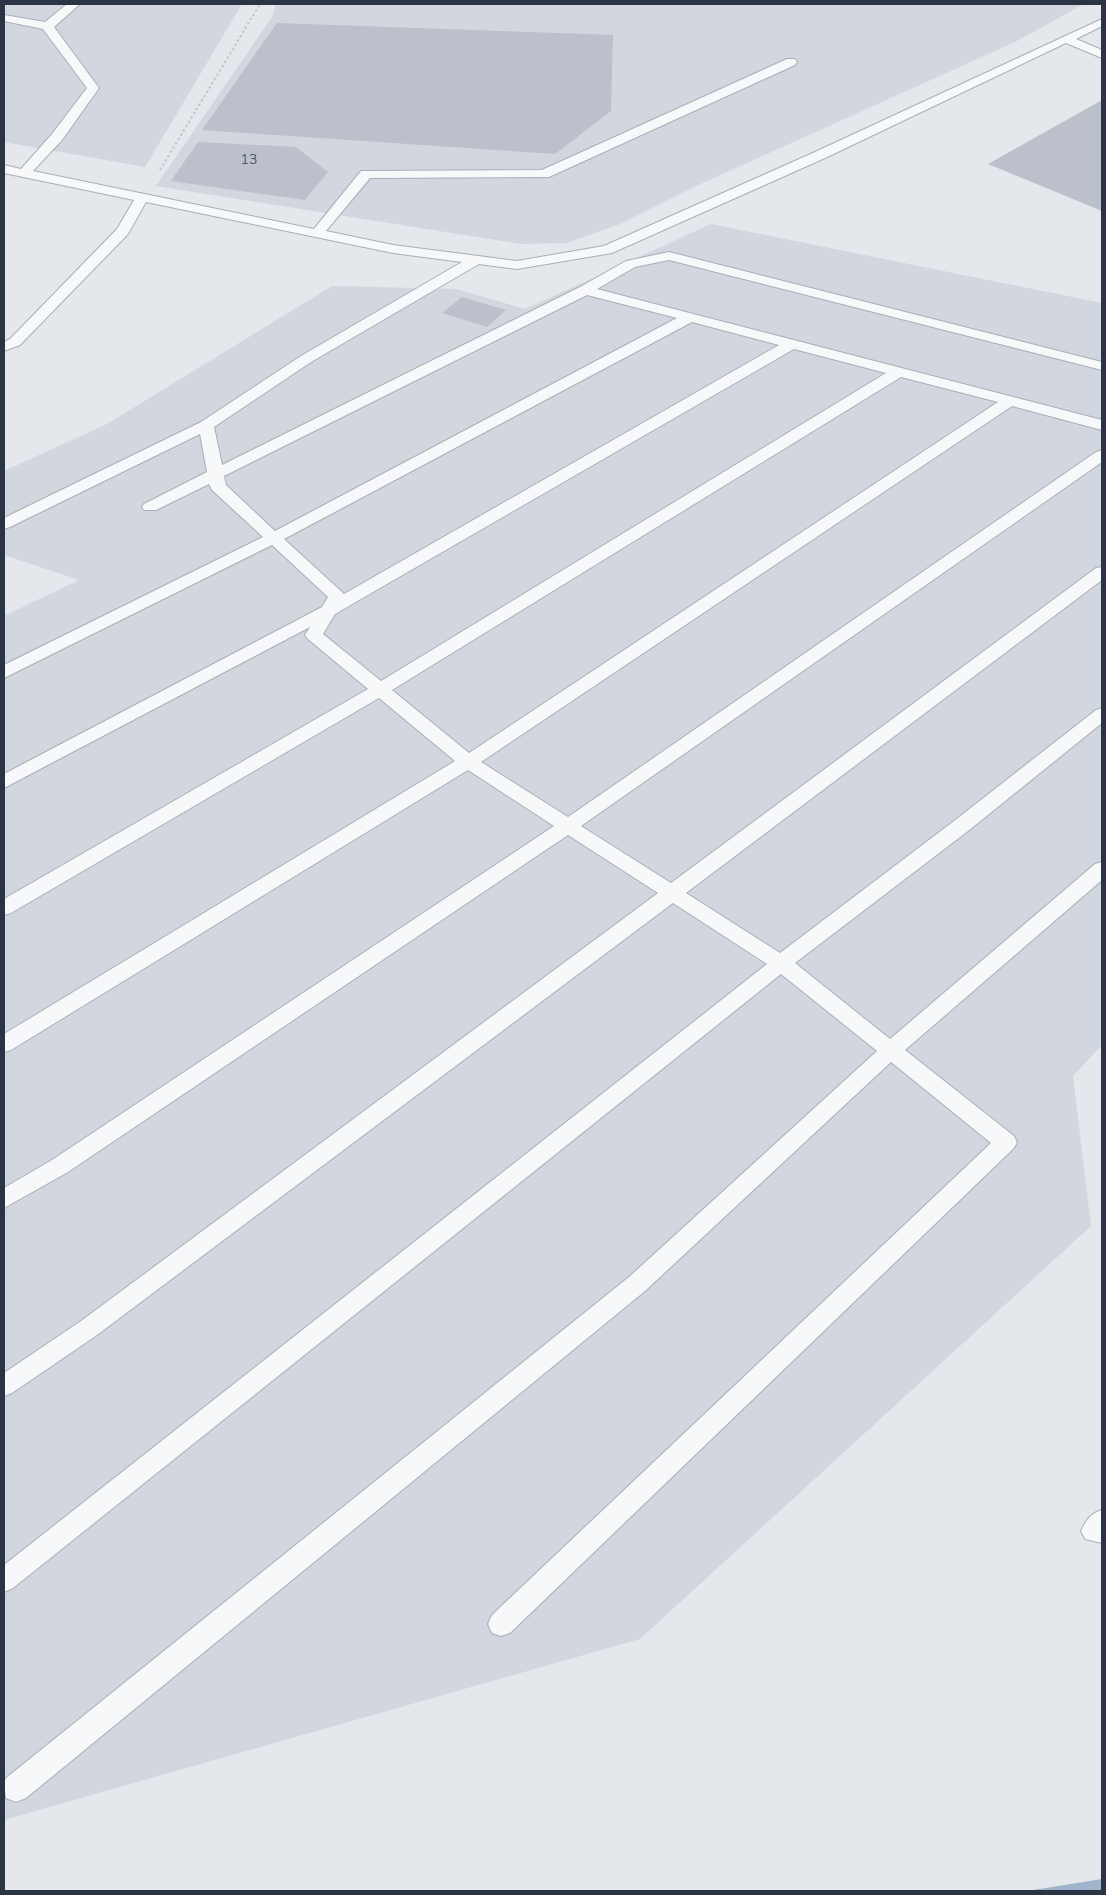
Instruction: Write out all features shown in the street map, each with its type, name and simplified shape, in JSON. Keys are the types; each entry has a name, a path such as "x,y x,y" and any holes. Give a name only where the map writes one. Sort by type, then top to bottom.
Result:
{"lane":[{"path":"46,26 74,4"},
{"path":"4,18 46,26 93,88 57,137 24,172"},
{"path":"4,168 393,249 517,265 607,250 820,156 1102,22"},
{"path":"1066,39 1102,54"},
{"path":"317,234 366,174 544,174 791,62"},
{"path":"4,347 15,342 123,231 142,198"},
{"path":"150,506 585,290 631,264 669,256 1102,366"},
{"path":"4,524 206,425 306,359 476,260"},
{"path":"585,290 1102,425"},
{"path":"4,672 274,538 691,317"},
{"path":"4,782 329,610 792,344"},
{"path":"4,908 380,690 899,372"},
{"path":"4,1044 468,762 1010,401"},
{"path":"206,425 218,487 338,596 314,635 468,762 781,962 1006,1142 501,1624"},
{"path":"4,1199 60,1166 568,826 1102,455"},
{"path":"4,1386 97,1322 1102,572"},
{"path":"4,1580 781,962 961,826 1102,714"},
{"path":"16,1788 637,1284 890,1050 1102,869"},
{"path":"1102,1521 1094,1531 1102,1532"}],"path":[{"path":"142,198 215,82 260,4"}],"shaded area":[{"path":"4,4 242,4 145,167 4,142"},
{"path":"276,4 1084,4 1015,42 696,186 620,224 567,243 521,244 156,186 272,17"},
{"path":"711,224 1102,303 1102,1045 1073,1076 1091,1226 640,1639 4,1820 4,616 79,580 4,555 4,471 107,424 332,286 456,289 525,309"}],"water":[{"path":"1102,1879 1102,1891 1027,1891"}],"building":[{"path":"277,23 613,35 611,111 555,154 202,130"},
{"path":"1102,100 1102,211 988,164"},
{"path":"198,142 296,147 328,172 305,200 171,181"},
{"path":"462,297 506,310 487,327 442,313"}]}
